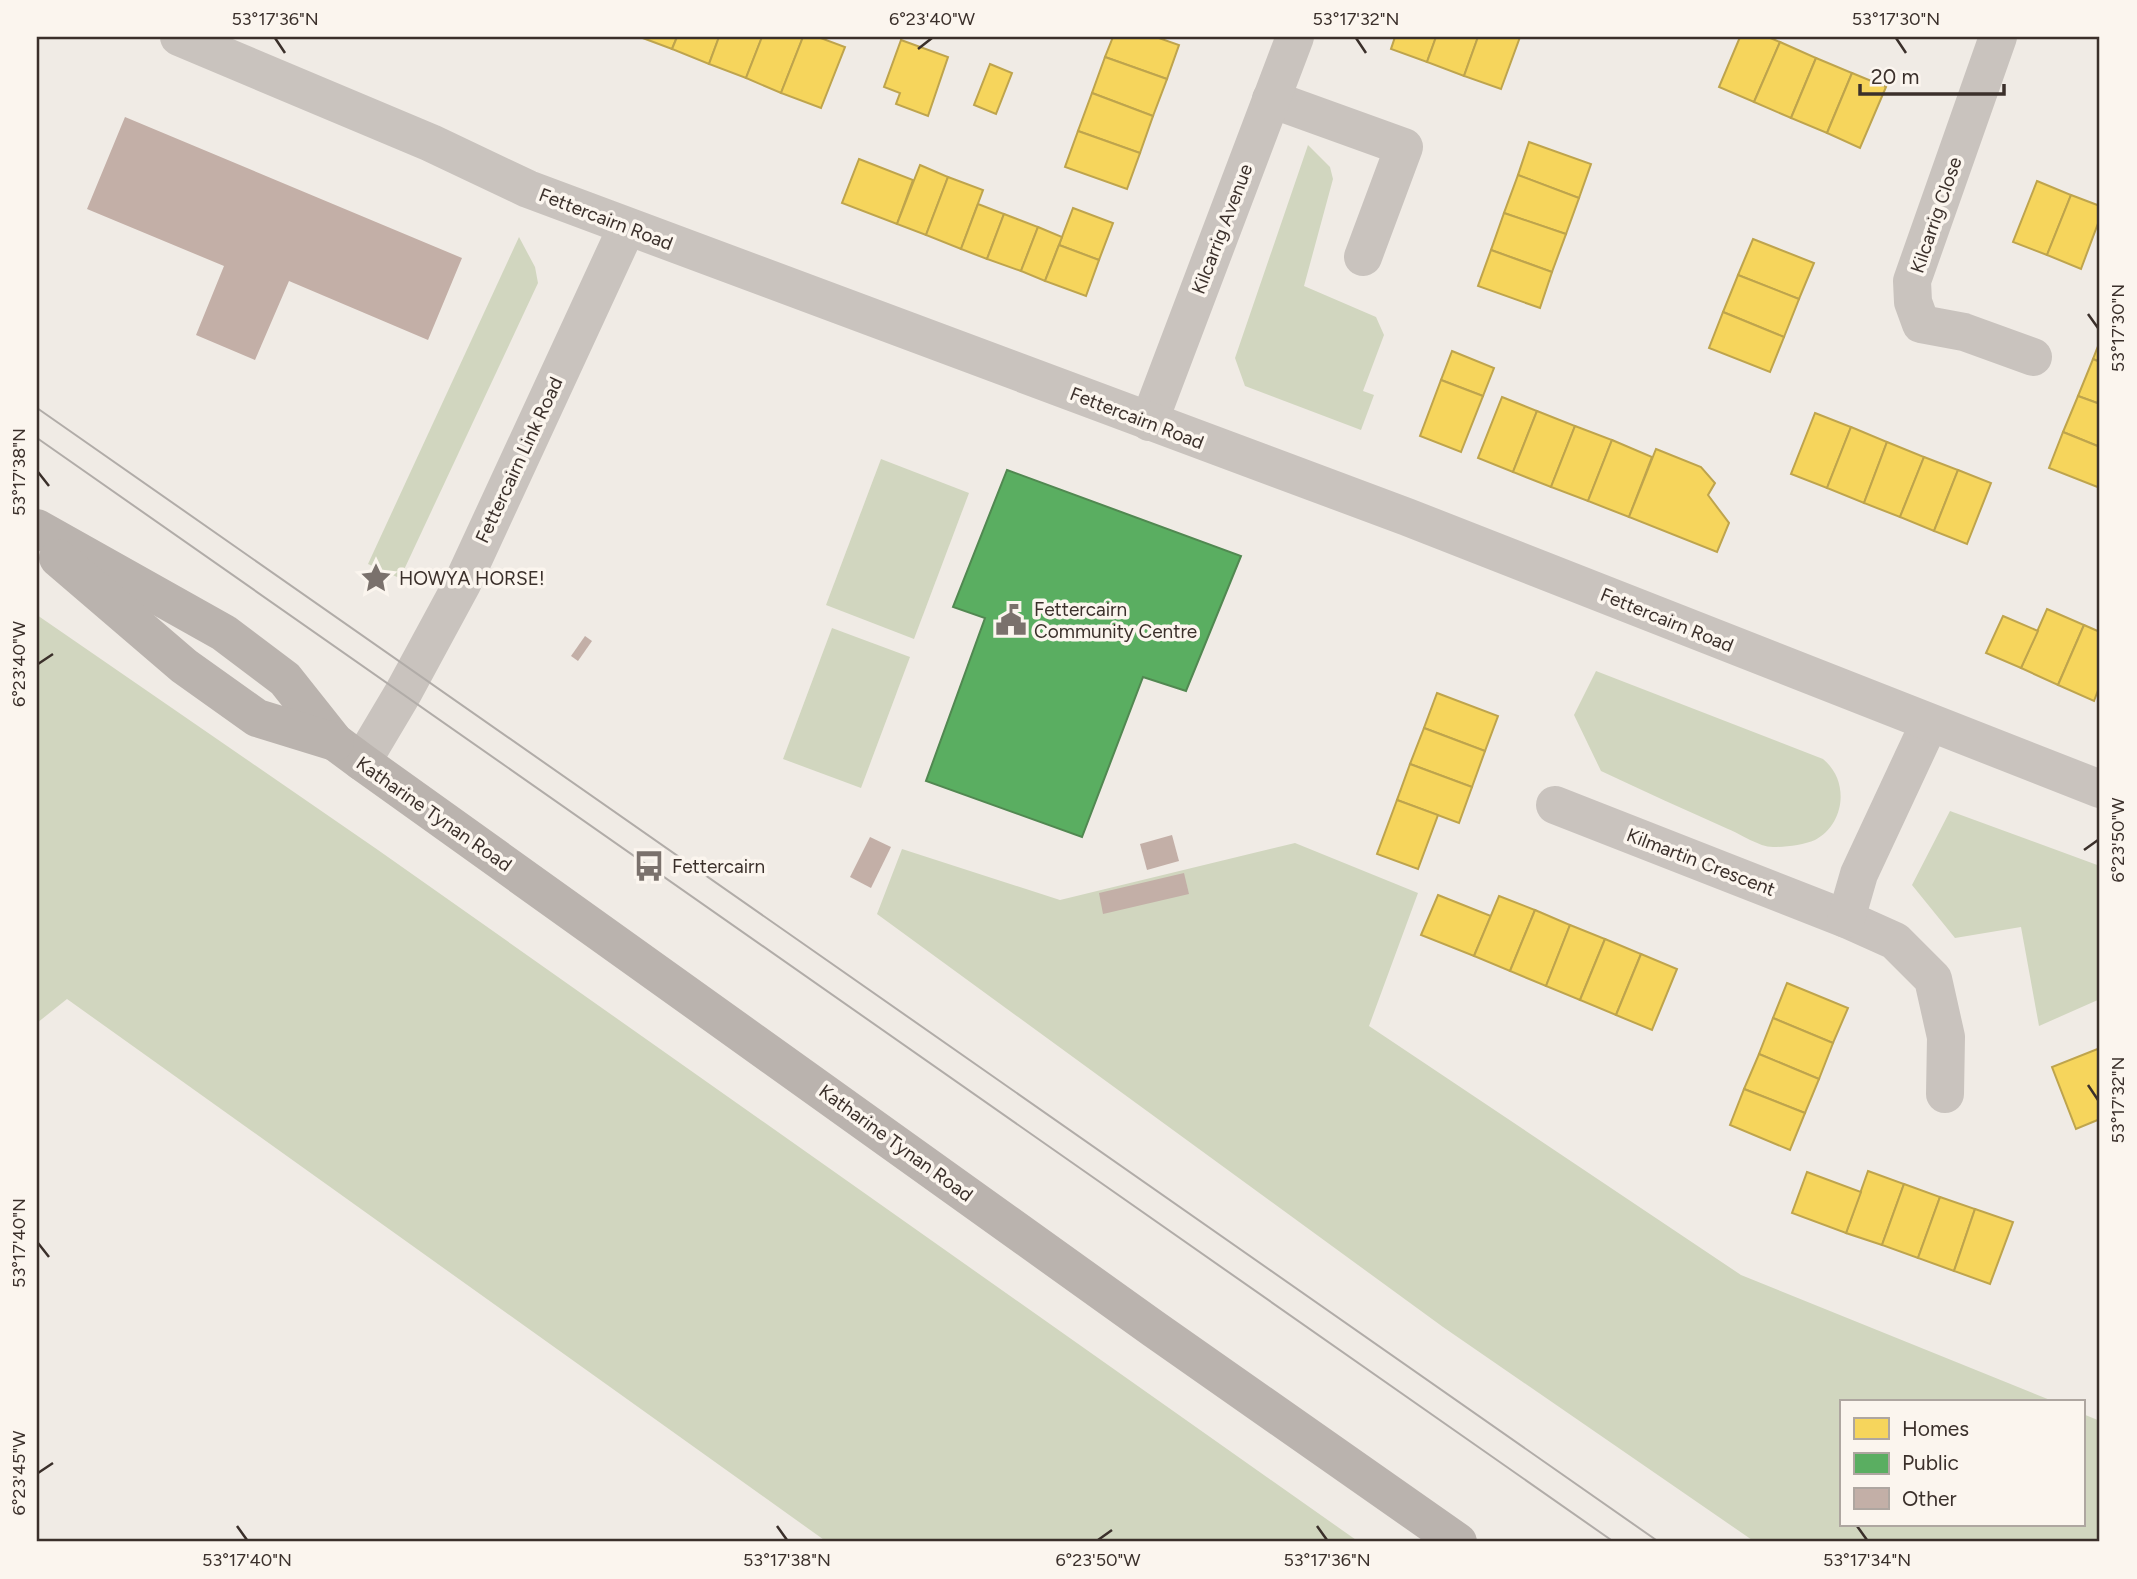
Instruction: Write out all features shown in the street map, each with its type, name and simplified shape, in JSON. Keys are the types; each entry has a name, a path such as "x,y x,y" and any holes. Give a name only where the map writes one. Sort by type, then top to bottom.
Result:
{"main road":[{"name":"Katharine Tynan Road","path":"37,528 224,633 285,679 348,752 1154,1329 1458,1542"},
{"name":"Katharine Tynan Road","path":"37,540 184,666 248,712 257,718 348,752"}],"street":[{"name":"Fettercairn Road","path":"179,37 431,143 528,189 1407,517 2100,789"},
{"name":"Kilcarrig Avenue","path":"1149,422 1295,37"},
{"name":"Kilcarrig Close","path":"1998,37 1913,281 1913,302 1921,324 1964,332 2034,356"},
{"path":"1271,99 1404,147 1363,257"},
{"name":"Fettercairn Link Road","path":"348,752 403,693 462,584 626,227"},
{"path":"1846,919 1859,874 1929,724"},
{"name":"Kilmartin Crescent","path":"1555,805 1846,919 1895,941 1933,979 1946,1037 1945,1094"}],"green space":[{"path":"1308,145 1330,167 1333,179 1304,286 1376,317 1384,335 1363,391 1374,395 1361,430 1245,386 1235,358"},
{"path":"519,237 535,267 538,283 402,574 397,577 368,564"},
{"path":"881,459 969,493 914,639 826,605"},
{"path":"37,615 378,850 1359,1542 827,1542 67,999 37,1023"},
{"path":"832,628 910,657 861,788 783,759"},
{"path":"1596,671 1823,759 1832,768 1840,790 1838,813 1833,824 1811,842 1768,846 1756,843 1601,771 1574,715"},
{"path":"1950,811 2100,866 2100,999 2039,1026 2021,927 1955,938 1912,885"},
{"path":"1295,843 1418,893 1369,1026 1741,1275 2050,1400 1840,1400 1840,1526 2084,1526 2084,1414 2100,1421 2100,1542 1755,1542 1443,1327 877,914 902,849 1060,900"}],"building: Homes":[{"path":"640,37 677,37 672,49"},
{"path":"677,37 719,37 709,64 672,49"},
{"path":"719,37 762,37 746,78 709,64"},
{"path":"762,37 803,37 781,93 746,78"},
{"path":"803,37 818,37 845,47 821,108 781,93"},
{"path":"1113,37 1156,37 1179,45 1167,79 1105,57"},
{"path":"1395,37 1436,37 1427,62 1391,49"},
{"path":"1436,37 1478,37 1464,76 1427,62"},
{"path":"1478,37 1520,37 1501,89 1464,76"},
{"path":"1740,37 1768,37 1780,42 1754,102 1719,87"},
{"path":"901,40 948,57 928,116 896,104 900,93 884,87"},
{"path":"1780,42 1816,58 1791,118 1754,102"},
{"path":"1105,57 1167,79 1153,116 1092,93"},
{"path":"1816,58 1852,73 1827,133 1791,118"},
{"path":"990,64 1012,73 996,114 974,105"},
{"path":"1852,73 1886,87 1860,148 1827,133"},
{"path":"1092,93 1153,116 1140,153 1078,131"},
{"path":"1078,131 1140,153 1127,189 1065,167"},
{"path":"1529,142 1591,164 1579,198 1518,175"},
{"path":"859,159 913,180 897,224 842,203"},
{"path":"920,165 948,177 926,235 897,224"},
{"path":"1518,175 1579,198 1566,234 1504,213"},
{"path":"948,177 983,190 961,249 926,235"},
{"path":"2037,181 2071,195 2047,255 2013,242"},
{"path":"2071,195 2100,206 2100,218 2081,269 2047,255"},
{"path":"978,204 1004,214 987,259 961,249"},
{"path":"1073,208 1113,223 1099,260 1059,245"},
{"path":"1504,213 1566,234 1552,272 1491,250"},
{"path":"1004,214 1038,227 1021,271 987,259"},
{"path":"1038,227 1062,237 1045,281 1021,271"},
{"path":"1753,239 1814,263 1799,299 1738,275"},
{"path":"1059,245 1099,260 1086,296 1045,281"},
{"path":"1491,250 1552,272 1540,308 1478,286"},
{"path":"1738,275 1799,299 1784,337 1723,312"},
{"path":"1723,312 1784,337 1770,372 1709,348"},
{"path":"2100,341 2100,362 2093,359"},
{"path":"1452,351 1494,368 1483,396 1441,380"},
{"path":"2093,359 2100,362 2100,404 2078,396"},
{"path":"1441,380 1483,396 1461,452 1420,436"},
{"path":"2078,396 2100,404 2100,447 2063,432"},
{"path":"1502,397 1537,411 1513,472 1478,458"},
{"path":"1537,411 1575,426 1551,487 1513,472"},
{"path":"1815,413 1851,427 1827,488 1791,474"},
{"path":"1575,426 1612,440 1588,501 1551,487"},
{"path":"1851,427 1887,442 1864,503 1827,488"},
{"path":"2063,432 2100,447 2100,488 2049,468"},
{"path":"1612,440 1652,457 1629,517 1588,501"},
{"path":"1887,442 1924,457 1900,517 1864,503"},
{"path":"1656,449 1701,467 1715,483 1708,495 1729,523 1717,552 1629,517"},
{"path":"1924,457 1958,470 1934,531 1900,517"},
{"path":"1958,470 1991,483 1967,544 1934,531"},
{"path":"2047,609 2084,625 2058,685 2021,668"},
{"path":"2003,616 2038,631 2021,668 1986,653"},
{"path":"2084,625 2100,632 2100,685 2094,701 2058,685"},
{"path":"1437,693 1498,716 1485,751 1424,728"},
{"path":"1424,728 1485,751 1472,787 1410,764"},
{"path":"1410,764 1472,787 1459,823 1397,800"},
{"path":"1397,800 1438,815 1418,869 1377,854"},
{"path":"1438,895 1491,916 1474,956 1421,935"},
{"path":"1499,896 1535,910 1510,971 1474,956"},
{"path":"1535,910 1570,925 1546,986 1510,971"},
{"path":"1570,925 1605,939 1580,1000 1546,986"},
{"path":"1605,939 1641,954 1616,1015 1580,1000"},
{"path":"1641,954 1677,969 1652,1030 1616,1015"},
{"path":"1787,983 1848,1008 1833,1043 1773,1018"},
{"path":"1773,1018 1833,1043 1819,1079 1759,1054"},
{"path":"2100,1048 2100,1119 2076,1129 2052,1067"},
{"path":"1759,1054 1819,1079 1805,1113 1744,1089"},
{"path":"1744,1089 1805,1113 1790,1150 1730,1125"},
{"path":"1868,1171 1904,1184 1882,1245 1846,1233"},
{"path":"1807,1172 1861,1192 1846,1233 1792,1213"},
{"path":"1904,1184 1940,1197 1918,1258 1882,1245"},
{"path":"1940,1197 1975,1209 1954,1271 1918,1258"},
{"path":"1975,1209 2013,1222 1990,1284 1954,1271"}],"building: Public":[{"path":"1007,470 1241,556 1186,691 1143,677 1082,837 926,781 985,618 953,607"}],"building: Other":[{"path":"125,117 462,258 428,340 289,281 255,360 196,335 224,266 87,209"},
{"path":"585,636 592,641 578,661 571,656"},
{"path":"1172,835 1179,861 1147,870 1140,844"},
{"path":"870,837 891,847 871,888 850,877"},
{"path":"1184,873 1189,894 1103,914 1099,893"}],"tram line":[{"path":"37,408 1659,1542"},
{"path":"37,438 1614,1542"}],"place":[{"name":"HOWYA HORSE!","path":"376,578"},
{"name":"Fettercairn Community Centre","path":"1011,620"},
{"name":"Fettercairn","path":"649,866"}]}
